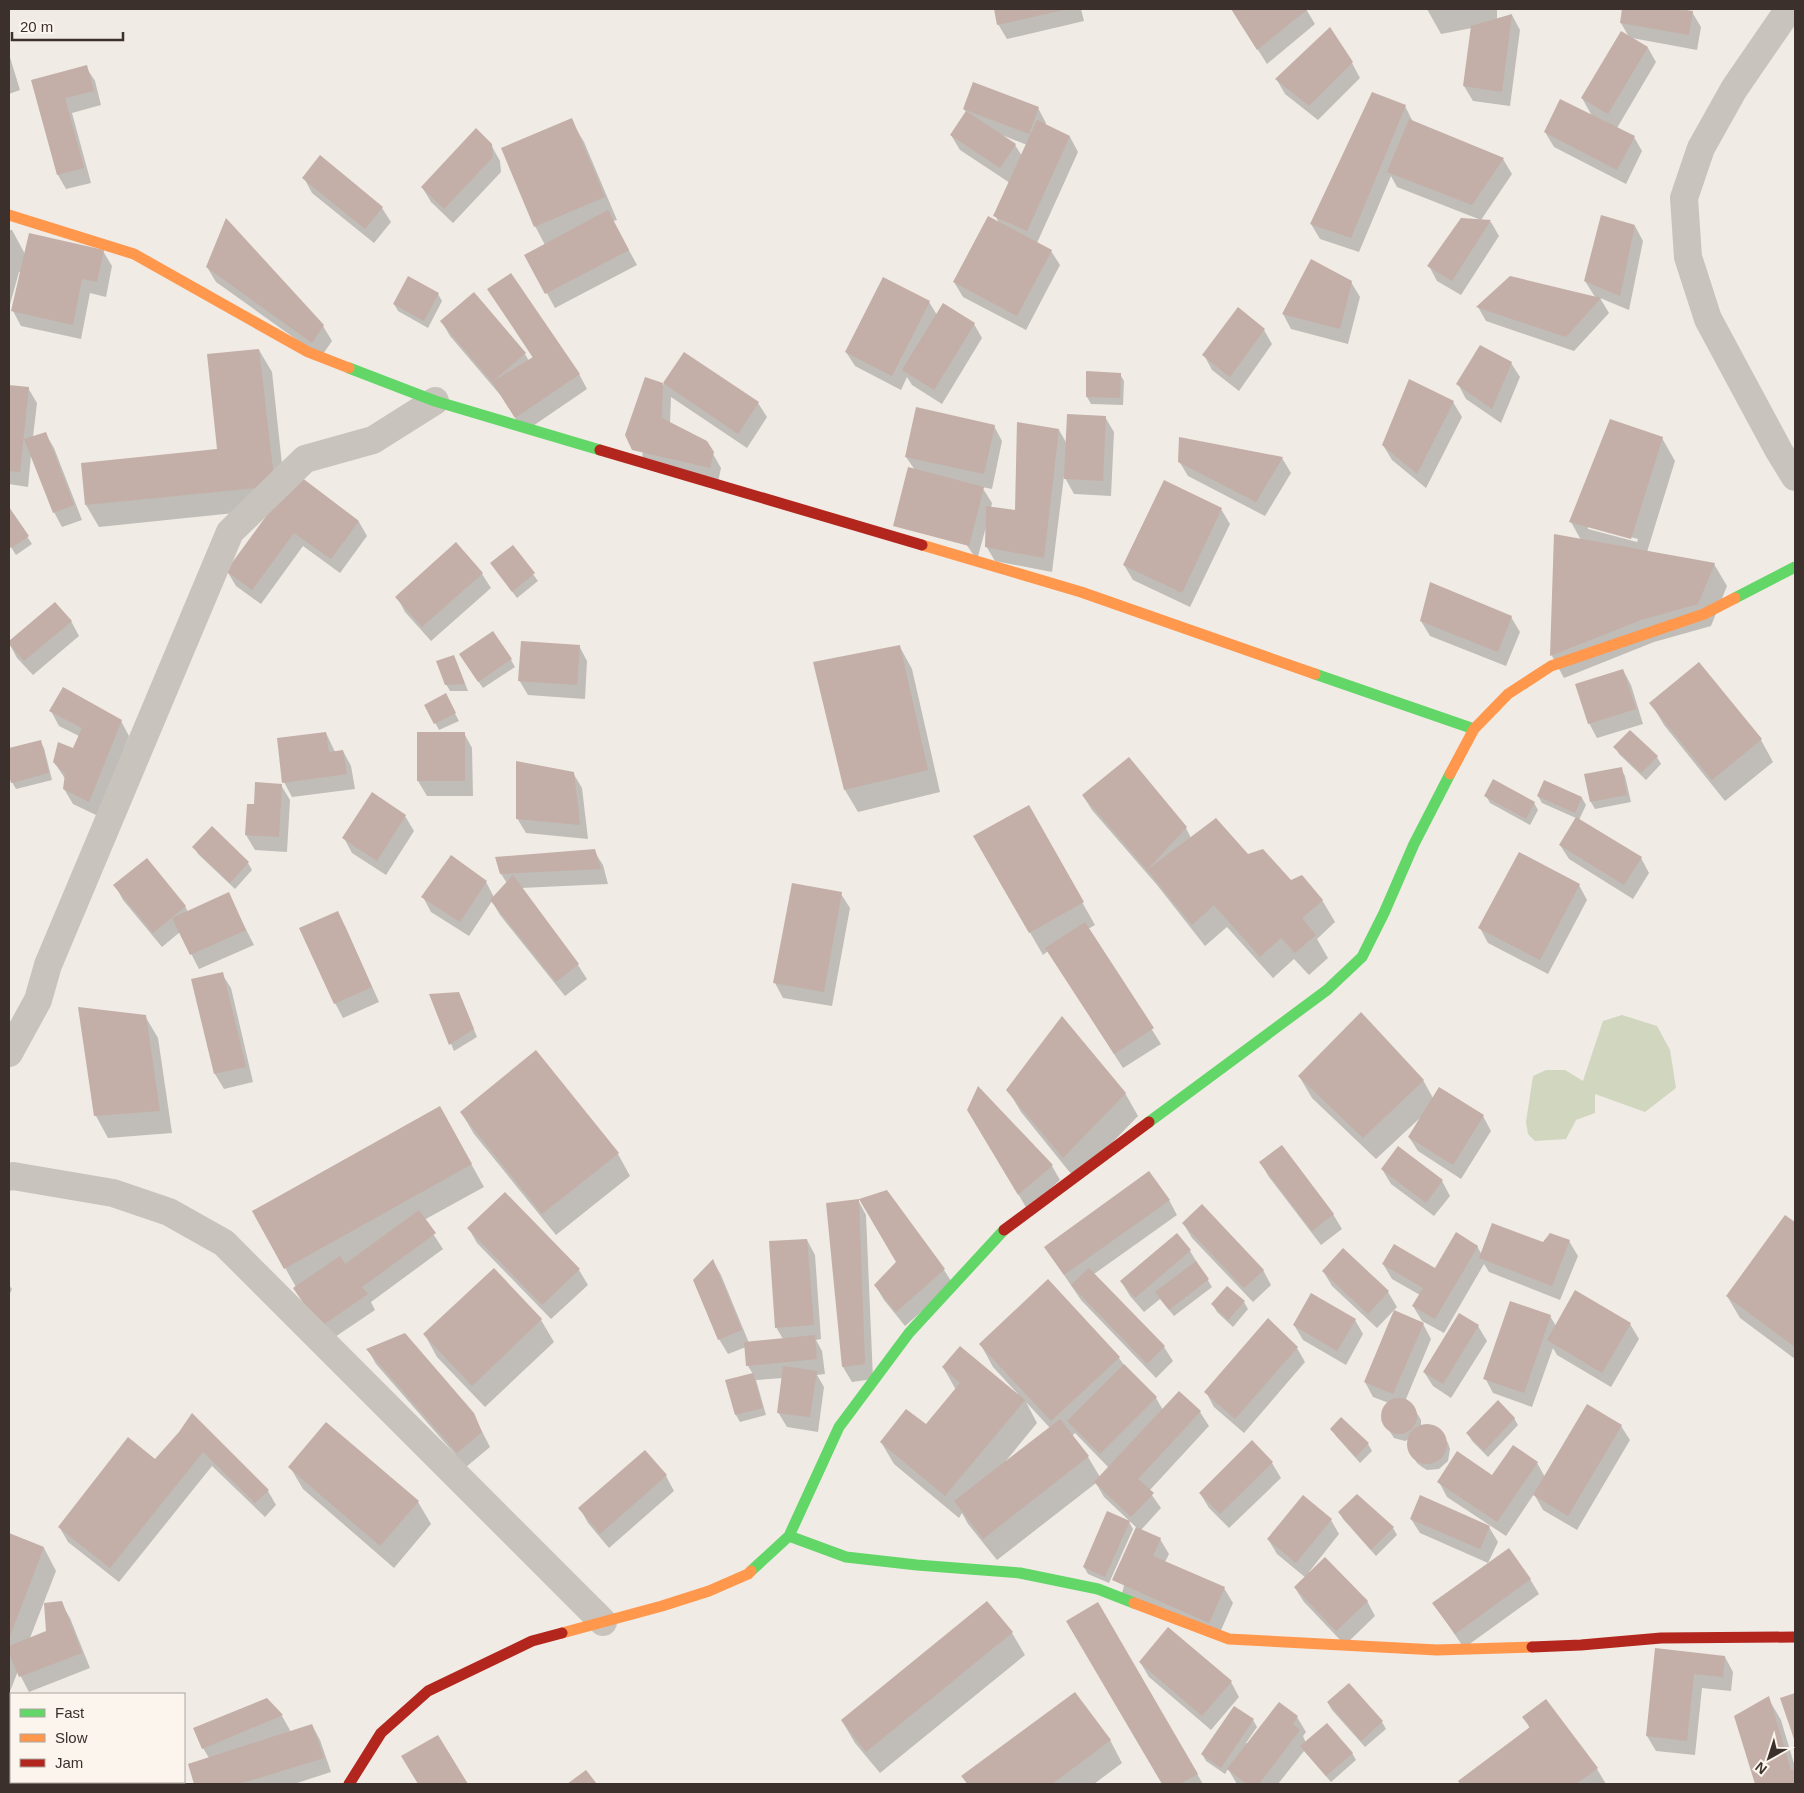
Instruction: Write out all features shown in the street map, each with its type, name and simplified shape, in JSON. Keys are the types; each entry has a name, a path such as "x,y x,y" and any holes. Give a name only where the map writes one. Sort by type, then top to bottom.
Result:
{"street":[{"path":"1788,9 1734,89 1701,148 1684,198 1688,257 1708,319 1779,452 1795,478"},
{"path":"9,215 134,254 308,352 436,401 1081,592 1474,729"},
{"path":"9,1053 38,1000 48,965 230,532 305,459 374,440 436,401"},
{"path":"350,1784 381,1734 428,1690 532,1642 662,1606 709,1591 748,1574 789,1536 839,1427 909,1333 1006,1228 1327,990 1362,957 1384,913 1414,844 1474,729 1508,694 1551,666 1704,614 1795,567"},
{"path":"9,1177 13,1176 112,1193 169,1212 224,1243 603,1622"},
{"path":"789,1536 846,1557 917,1566 1020,1572 1098,1589 1229,1639 1437,1650 1581,1645 1661,1638 1795,1637"}],"green space":[{"path":"1622,1015 1657,1026 1670,1050 1676,1088 1645,1112 1595,1094 1595,1113 1576,1120 1566,1139 1535,1141 1528,1134 1526,1122 1533,1076 1546,1070 1565,1070 1583,1081 1603,1021"}],"building":[{"path":"994,9 1063,9 1063,10 997,25"},
{"path":"1231,9 1308,9 1257,50"},
{"path":"1622,9 1680,9 1693,11 1689,35 1620,23"},
{"path":"1512,14 1502,92 1463,86 1471,26"},
{"path":"1330,27 1353,62 1309,106 1275,79"},
{"path":"1621,31 1648,47 1608,114 1581,98"},
{"path":"87,65 94,91 65,98 84,168 57,175 31,80"},
{"path":"973,82 1039,107 1029,134 963,109"},
{"path":"1372,92 1406,105 1351,238 1310,224"},
{"path":"1560,99 1635,136 1617,170 1544,132"},
{"path":"966,111 1016,144 1000,168 950,135"},
{"path":"572,118 605,197 534,227 501,148"},
{"path":"1409,119 1504,158 1472,205 1387,172"},
{"path":"1037,120 1070,136 1027,231 993,216"},
{"path":"476,128 492,144 493,157 444,209 421,187"},
{"path":"320,155 383,207 365,229 302,178"},
{"path":"608,210 629,250 545,294 524,255"},
{"path":"1601,215 1635,225 1620,296 1584,281"},
{"path":"988,216 1052,250 1017,316 953,282"},
{"path":"226,218 324,325 312,343 206,267"},
{"path":"1461,218 1491,220 1452,281 1427,266"},
{"path":"29,233 104,250 97,282 82,279 73,325 11,311"},
{"path":"1311,259 1352,281 1340,329 1282,314"},
{"path":"511,273 580,374 515,418 492,382 533,357 487,289"},
{"path":"408,276 439,293 424,321 393,304"},
{"path":"1510,276 1601,298 1566,337 1476,307"},
{"path":"883,277 930,301 892,376 845,352"},
{"path":"474,292 526,353 492,382 440,321"},
{"path":"943,303 975,323 934,390 902,370"},
{"path":"1238,307 1265,329 1230,377 1202,355"},
{"path":"1480,345 1512,362 1492,409 1456,384"},
{"path":"259,349 275,486 85,505 81,463 217,449 207,354"},
{"path":"684,352 759,402 738,434 663,383"},
{"path":"1086,371 1121,373 1120,398 1086,397"},
{"path":"645,377 663,383 662,418 707,441 714,452 710,468 632,450 625,435"},
{"path":"1409,379 1454,401 1417,474 1382,445"},
{"path":"9,385 29,387 20,472 9,471"},
{"path":"916,407 995,425 984,474 905,457"},
{"path":"1067,414 1106,416 1103,481 1064,479"},
{"path":"1610,419 1663,437 1631,539 1569,522"},
{"path":"1017,422 1059,429 1044,558 985,547 986,506 1015,510"},
{"path":"46,432 74,505 53,513 24,439"},
{"path":"1179,437 1283,457 1256,502 1178,462"},
{"path":"908,467 984,487 969,546 893,526"},
{"path":"297,474 359,521 331,559 294,533 252,590 226,571"},
{"path":"1164,480 1222,508 1182,593 1123,565"},
{"path":"9,507 29,536 11,548 9,546"},
{"path":"1554,534 1715,563 1698,604 1641,620 1550,656"},
{"path":"456,542 483,573 422,627 395,597"},
{"path":"513,545 535,573 512,592 490,563"},
{"path":"1430,582 1512,616 1498,652 1420,621"},
{"path":"55,602 72,621 24,661 9,644 9,641"},
{"path":"493,631 512,659 478,682 459,654"},
{"path":"521,641 580,645 577,685 518,681"},
{"path":"900,645 928,770 844,790 813,662"},
{"path":"454,655 465,684 445,685 436,661"},
{"path":"1699,662 1762,739 1712,780 1649,703"},
{"path":"1623,669 1636,709 1588,724 1575,684"},
{"path":"63,687 122,720 89,802 63,789 65,774 53,762 58,742 73,748 82,728 49,711"},
{"path":"446,693 456,713 434,724 424,705"},
{"path":"1630,730 1658,756 1641,773 1613,747"},
{"path":"326,732 329,752 343,750 347,774 282,783 277,738"},
{"path":"417,732 465,732 465,781 417,781"},
{"path":"41,740 49,773 11,783 9,775 9,748"},
{"path":"1129,757 1187,827 1147,870 1082,795"},
{"path":"516,761 574,772 580,825 516,819"},
{"path":"1622,767 1627,795 1590,802 1584,774"},
{"path":"1493,779 1535,802 1526,819 1484,796"},
{"path":"1544,780 1582,797 1575,813 1537,796"},
{"path":"255,782 282,784 279,837 245,835 247,804 254,804"},
{"path":"372,792 406,815 377,861 342,838"},
{"path":"1029,805 1084,902 1029,933 973,836"},
{"path":"1576,817 1642,857 1624,885 1559,845"},
{"path":"1216,818 1248,854 1263,849 1291,880 1302,875 1323,900 1302,918 1316,935 1295,953 1281,938 1260,957 1214,905 1192,925 1147,870"},
{"path":"212,826 249,862 230,883 192,847"},
{"path":"595,849 601,869 500,874 495,857"},
{"path":"1519,852 1580,884 1540,960 1478,928"},
{"path":"451,855 487,881 460,922 421,897"},
{"path":"147,858 186,906 153,933 113,885"},
{"path":"513,875 579,964 556,982 490,900"},
{"path":"792,883 842,892 824,992 773,983"},
{"path":"229,892 246,930 190,955 172,918"},
{"path":"338,911 372,987 334,1004 299,928"},
{"path":"1085,922 1154,1028 1114,1054 1045,948"},
{"path":"223,972 246,1067 214,1074 191,979"},
{"path":"459,992 474,1029 449,1045 429,994"},
{"path":"78,1007 146,1015 160,1111 94,1116"},
{"path":"1361,1012 1424,1080 1363,1138 1298,1076"},
{"path":"1062,1016 1126,1093 1063,1158 1006,1090"},
{"path":"536,1050 619,1153 542,1214 460,1112"},
{"path":"978,1086 1053,1165 1018,1195 967,1110"},
{"path":"1439,1087 1484,1115 1453,1165 1408,1137"},
{"path":"440,1106 472,1164 284,1269 252,1211"},
{"path":"1282,1145 1334,1214 1312,1231 1259,1162"},
{"path":"1398,1146 1443,1180 1426,1203 1381,1169"},
{"path":"1149,1171 1170,1200 1064,1275 1044,1247"},
{"path":"887,1190 945,1269 896,1312 874,1285 896,1262 859,1199"},
{"path":"505,1192 580,1269 542,1305 467,1228"},
{"path":"859,1199 865,1364 842,1367 826,1203"},
{"path":"1202,1204 1264,1270 1244,1288 1182,1223"},
{"path":"419,1210 436,1233 362,1287 368,1294 320,1327 293,1288 340,1256 345,1264"},
{"path":"1785,1215 1795,1222 1795,1347 1726,1296"},
{"path":"1492,1223 1543,1242 1550,1233 1570,1240 1552,1286 1479,1258"},
{"path":"1456,1232 1478,1246 1435,1319 1412,1306 1423,1288 1382,1264 1394,1244 1435,1268"},
{"path":"1177,1233 1191,1250 1135,1298 1120,1281"},
{"path":"807,1239 814,1325 775,1328 769,1241"},
{"path":"1343,1248 1389,1291 1368,1314 1322,1271"},
{"path":"713,1259 742,1330 718,1340 693,1280"},
{"path":"1196,1261 1209,1279 1169,1310 1155,1292"},
{"path":"494,1268 542,1319 472,1386 423,1334"},
{"path":"1089,1268 1165,1346 1147,1364 1071,1285"},
{"path":"1048,1279 1120,1357 1051,1421 979,1344"},
{"path":"1227,1286 1245,1301 1228,1320 1211,1304"},
{"path":"1575,1290 1631,1323 1602,1373 1547,1340"},
{"path":"1311,1293 1356,1319 1337,1351 1293,1325"},
{"path":"1510,1301 1551,1315 1524,1393 1483,1379"},
{"path":"1394,1310 1424,1323 1393,1394 1364,1382"},
{"path":"1459,1313 1479,1325 1443,1384 1423,1372"},
{"path":"1268,1318 1298,1347 1235,1419 1204,1392"},
{"path":"405,1333 474,1413 482,1432 457,1453 366,1349"},
{"path":"815,1335 817,1359 746,1366 744,1342"},
{"path":"960,1346 1025,1400 945,1496 880,1442 906,1409 926,1424 960,1383 942,1367"},
{"path":"1124,1364 1157,1397 1100,1454 1067,1421"},
{"path":"783,1366 817,1371 810,1417 777,1413"},
{"path":"753,1373 763,1408 735,1415 725,1380"},
{"path":"1179,1391 1201,1411 1138,1479 1154,1493 1131,1517 1094,1482"},
{"path":"1399,1398 1406,1399 1412,1403 1416,1409 1416,1423 1412,1429 1406,1433 1399,1434 1392,1433 1386,1429 1382,1423 1381,1416 1382,1409 1386,1403 1392,1399"},
{"path":"1498,1400 1515,1418 1484,1451 1466,1433"},
{"path":"1587,1404 1622,1425 1568,1516 1533,1495"},
{"path":"192,1413 269,1490 255,1503 203,1452 110,1568 58,1527 128,1437 155,1459 179,1432"},
{"path":"1341,1417 1369,1443 1356,1457 1330,1429"},
{"path":"1060,1419 1089,1456 983,1539 954,1501"},
{"path":"326,1422 419,1501 380,1546 288,1467"},
{"path":"1427,1424 1441,1430 1447,1444 1441,1458 1427,1464 1413,1458 1407,1444 1413,1430"},
{"path":"1252,1440 1273,1462 1220,1514 1199,1493"},
{"path":"1513,1445 1538,1462 1497,1522 1437,1482 1457,1451 1492,1475"},
{"path":"645,1450 667,1475 600,1534 578,1508"},
{"path":"1357,1494 1394,1527 1371,1550 1338,1512"},
{"path":"1303,1495 1332,1519 1296,1563 1267,1539"},
{"path":"1420,1495 1490,1526 1480,1549 1410,1519"},
{"path":"1107,1511 1130,1521 1105,1577 1083,1567"},
{"path":"1136,1527 1161,1538 1153,1556 1225,1587 1209,1623 1112,1580"},
{"path":"9,1533 44,1547 9,1639"},
{"path":"1509,1548 1531,1579 1455,1634 1432,1603"},
{"path":"1325,1557 1368,1601 1336,1631 1294,1587"},
{"path":"62,1601 82,1653 19,1677 9,1653 9,1646 46,1631 44,1603"},
{"path":"987,1601 1013,1632 866,1752 841,1720"},
{"path":"1098,1602 1198,1774 1180,1784 1162,1784 1066,1621"},
{"path":"1168,1627 1232,1681 1202,1716 1139,1662"},
{"path":"1655,1648 1725,1656 1723,1677 1694,1674 1687,1741 1646,1736"},
{"path":"1349,1683 1383,1721 1361,1741 1327,1702"},
{"path":"1075,1692 1111,1740 1052,1784 968,1784 961,1776"},
{"path":"1795,1693 1795,1742 1780,1698"},
{"path":"1769,1696 1791,1770 1795,1770 1795,1784 1755,1784 1734,1716"},
{"path":"267,1698 283,1715 202,1749 193,1728"},
{"path":"1546,1699 1598,1768 1576,1784 1460,1784 1458,1781 1530,1727 1522,1717"},
{"path":"1279,1702 1298,1716 1293,1724 1300,1730 1259,1784 1247,1784 1227,1769"},
{"path":"1234,1706 1254,1719 1221,1768 1201,1754"},
{"path":"1327,1723 1353,1753 1326,1776 1300,1746"},
{"path":"312,1724 324,1758 239,1784 194,1784 188,1764"},
{"path":"438,1735 468,1784 418,1784 401,1756"},
{"path":"586,1770 597,1784 567,1784"},
{"path":"120,1783 121,1784 97,1784"},
{"path":"150,1783 181,1784 151,1784"}],"traffic: fast":[{"path":"349,368 435,401 600,450"},
{"path":"1735,598 1795,567"},
{"path":"1315,674 1474,729"},
{"path":"1149,1122 1327,990 1362,957 1384,913 1414,844 1450,774"},
{"path":"751,1571 789,1536 839,1427 909,1333 1004,1230"},
{"path":"789,1536 846,1557 1020,1573 1098,1589 1134,1603"}],"traffic: slow":[{"path":"9,215 134,254 308,352 349,368"},
{"path":"922,545 1081,592 1315,674"},
{"path":"1450,774 1474,729 1508,694 1551,666 1704,614 1735,598"},
{"path":"562,1633 662,1606 709,1591 751,1571"},
{"path":"1134,1603 1229,1639 1437,1650 1532,1647"}],"traffic: jam":[{"path":"600,450 922,545"},
{"path":"1004,1230 1149,1122"},
{"path":"349,1784 381,1733 428,1691 532,1641 562,1633"},
{"path":"1532,1647 1661,1638 1795,1637"}]}
